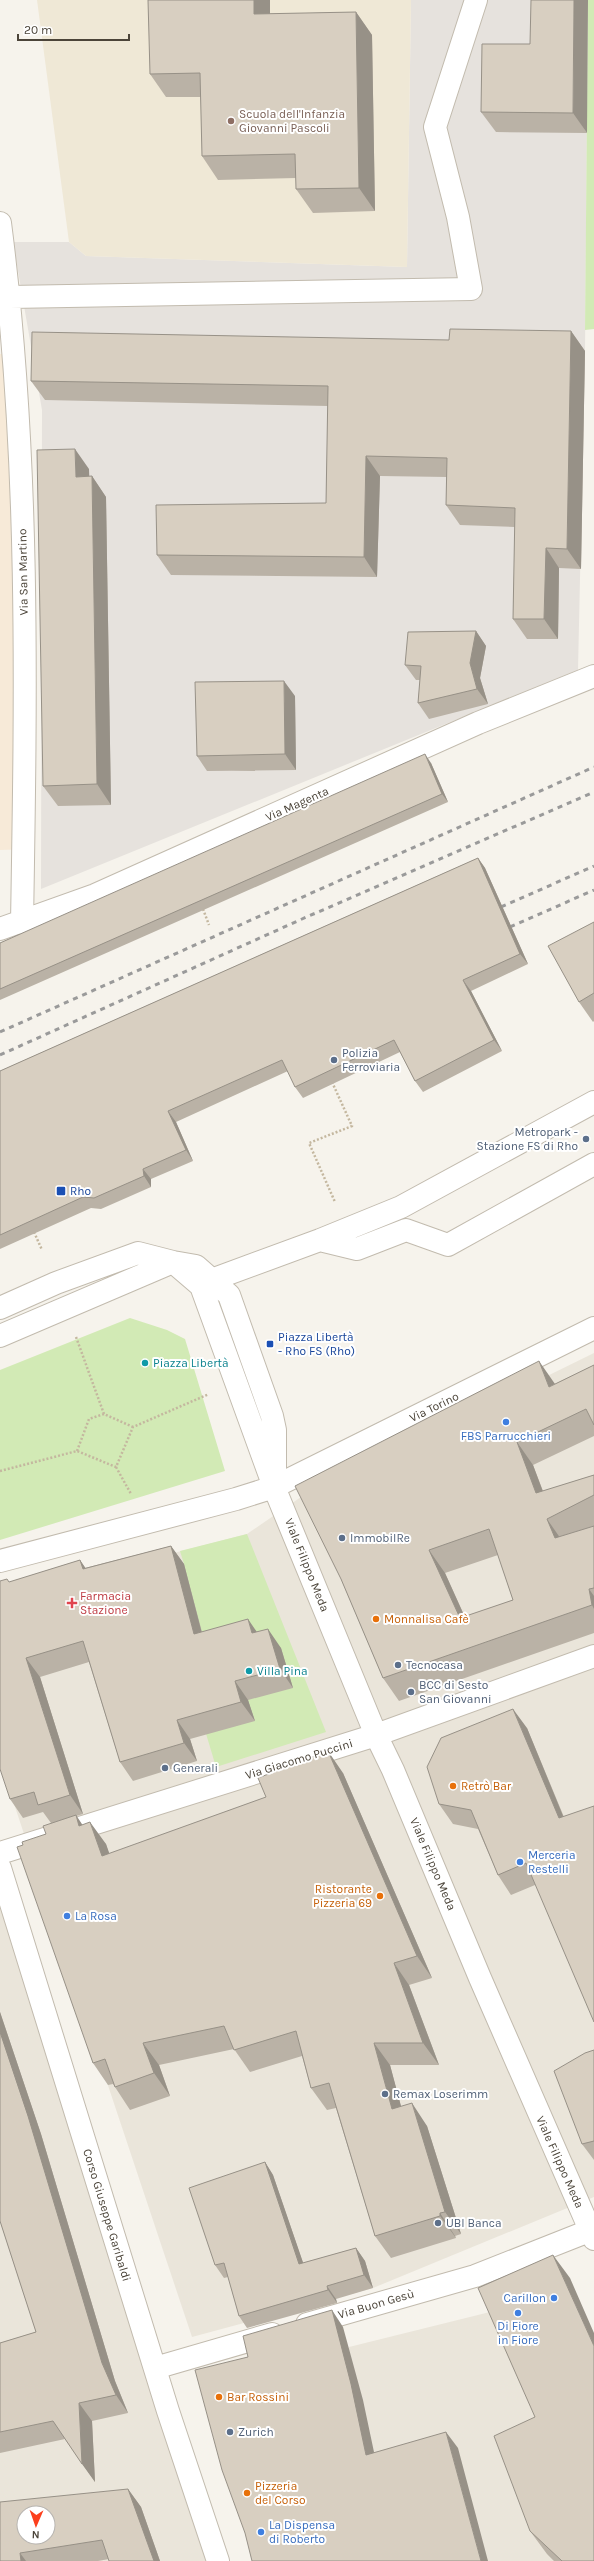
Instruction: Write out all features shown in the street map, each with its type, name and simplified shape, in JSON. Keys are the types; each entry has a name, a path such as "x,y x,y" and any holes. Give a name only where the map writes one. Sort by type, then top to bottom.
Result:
{"street":[{"path":"10,297 471,289 458,217 435,127 476,0"},
{"name":"Via San Martino","path":"0,223 10,297 8,371 23,550 26,726 22,923"},
{"name":"Via Magenta","path":"0,929 22,923 95,895 478,723 594,676"},
{"path":"214,1279 347,1230 401,1207 594,1102"},
{"path":"320,1240 357,1249 406,1230 448,1245 594,1164"},
{"path":"0,1308 56,1283 138,1253 196,1266 214,1279 229,1295 272,1416 275,1430 274,1487"},
{"path":"0,1336 173,1262"},
{"path":"173,1262 201,1286 274,1487"},
{"name":"Via Torino","path":"274,1487 594,1328"},
{"path":"0,1561 236,1500 274,1487"},
{"name":"Viale Filippo Meda","path":"274,1487 376,1735 393,1770 480,1978 593,2233"},
{"name":"Via Giacomo Puccini","path":"0,1853 376,1735 594,1656"},
{"name":"Corso Giuseppe Garibaldi","path":"0,1868 155,2368 218,2561"},
{"name":"Via Buon Gesù","path":"155,2368 476,2276 593,2233"}],"path":[{"path":"201,904 209,926"},
{"path":"330,1079 352,1126 309,1143 347,1230"},
{"path":"32,1226 42,1250"},
{"path":"75,1332 104,1414"},
{"path":"0,1471 77,1451 116,1467 133,1427 236,1383"},
{"path":"77,1451 89,1419 104,1414 133,1427"}],"shaded area":[{"name":"Scuola dell'Infanzia Giovanni Pascoli","path":"37,0 411,0 407,267 86,256 69,242"},
{"path":"411,0 588,0 585,351 578,670 41,889 42,410 13,242 69,242 86,256 407,267"},
{"path":"0,354 7,354 31,849 0,850"},
{"path":"594,1353 594,2197 373,2288 192,2337 0,1762 0,1598 247,1534 301,1497"},
{"path":"0,1889 210,2561 0,2561"},
{"path":"494,2311 594,2561 259,2561 349,2347"}],"green space":[{"path":"588,0 594,0 594,329 585,330"},
{"path":"130,1318 167,1330 185,1339 225,1471 0,1540 0,1370"},
{"path":"247,1534 326,1732 216,1767 174,1627 184,1564 180,1551"}],"building":[{"path":"148,0 254,0 254,14 356,12 359,188 296,189 295,154 202,156 200,73 150,74"},
{"path":"531,0 574,0 573,113 481,112 482,44 530,44"},
{"path":"450,329 571,331 567,549 546,548 544,619 513,619 515,508 446,505 447,458 366,456 364,557 157,555 156,505 326,503 328,386 31,381 32,332 449,340"},
{"path":"75,449 76,477 92,476 97,784 43,786 37,450"},
{"path":"476,631 470,663 477,689 418,703 421,666 405,665 408,632"},
{"path":"284,681 285,754 197,756 195,682"},
{"path":"425,754 442,794 0,989 0,943"},
{"path":"478,858 520,954 463,980 494,1040 415,1081 394,1040 295,1087 282,1060 168,1111 186,1150 143,1169 144,1176 94,1198 83,1197 0,1235 0,1071"},
{"path":"594,922 594,993 579,1002 548,946"},
{"path":"539,1361 549,1387 594,1365 594,1425 586,1409 517,1442 536,1493 594,1475 594,1495 547,1519 555,1538 594,1526 594,1588 589,1589 592,1605 383,1678 341,1579 295,1486","holes":["489,1529 513,1600 460,1618 429,1550"]},
{"path":"171,1546 194,1634 248,1619 252,1633 268,1629 280,1669 235,1681 241,1702 177,1720 184,1743 120,1762 83,1641 26,1658 70,1795 38,1805 34,1792 10,1799 0,1769 0,1581 7,1579 9,1582 80,1560 83,1569"},
{"path":"513,1709 559,1818 594,1806 594,2022 526,1863 498,1875 471,1810 439,1804 427,1767 441,1738"},
{"path":"328,1751 417,1956 394,1963 423,2043 374,2043 392,2109 412,2103 445,2212 440,2213 440,2216 375,2236 329,2083 311,2088 296,2031 234,2050 224,2026 143,2043 154,2073 115,2087 105,2059 93,2063 17,1847 23,1845 22,1842 46,1834 43,1826 76,1815 79,1826 90,1822 102,1856 266,1797 258,1778"},
{"path":"0,2032 28,2116 102,2363 116,2395 79,2403 82,2464 53,2421 0,2432 0,2343 36,2332 0,2221"},
{"path":"594,2050 594,2141 582,2144 554,2071 585,2053"},
{"path":"265,2162 299,2264 356,2248 364,2275 327,2286 328,2290 239,2316 224,2263 215,2265 189,2188"},
{"path":"553,2255 594,2346 594,2561 562,2561 530,2531 494,2436 535,2417 478,2288"},
{"path":"332,2310 351,2384 366,2455 446,2432 481,2561 252,2561 245,2533 222,2470 195,2370 248,2357 243,2336"},
{"path":"128,2489 154,2561 109,2561 102,2540 20,2553 21,2561 0,2561 0,2502"}],"railway":[{"path":"0,1032 594,767"},
{"path":"0,1055 302,919 594,792"},
{"path":"492,911 594,866"},
{"path":"501,931 594,890"}],"place":[{"name":"Scuola dell'Infanzia Giovanni Pascoli","path":"231,121"},
{"name":"Polizia Ferroviaria","path":"334,1060"},
{"name":"Metropark - Stazione FS di Rho","path":"586,1139"},
{"name":"Rho","path":"61,1191"},
{"name":"Piazza Libertà - Rho FS (Rho)","path":"270,1344"},
{"name":"Piazza Libertà","path":"145,1363"},
{"name":"FBS Parrucchieri","path":"506,1422"},
{"name":"ImmobilRe","path":"342,1538"},
{"name":"Farmacia Stazione","path":"72,1603"},
{"name":"Monnalisa Cafè","path":"376,1619"},
{"name":"Tecnocasa","path":"398,1665"},
{"name":"Villa Pina","path":"249,1671"},
{"name":"BCC di Sesto San Giovanni","path":"411,1692"},
{"name":"Generali","path":"165,1768"},
{"name":"Retrò Bar","path":"453,1786"},
{"name":"Merceria Restelli","path":"520,1862"},
{"name":"Ristorante Pizzeria 69","path":"380,1896"},
{"name":"La Rosa","path":"67,1916"},
{"name":"Remax Loserimm","path":"385,2094"},
{"name":"UBI Banca","path":"438,2223"},
{"name":"Carillon","path":"554,2298"},
{"name":"Di Fiore in Fiore","path":"518,2313"},
{"name":"Bar Rossini","path":"219,2397"},
{"name":"Zurich","path":"230,2432"},
{"name":"Pizzeria del Corso","path":"247,2493"},
{"name":"La Dispensa di Roberto","path":"261,2532"}]}
